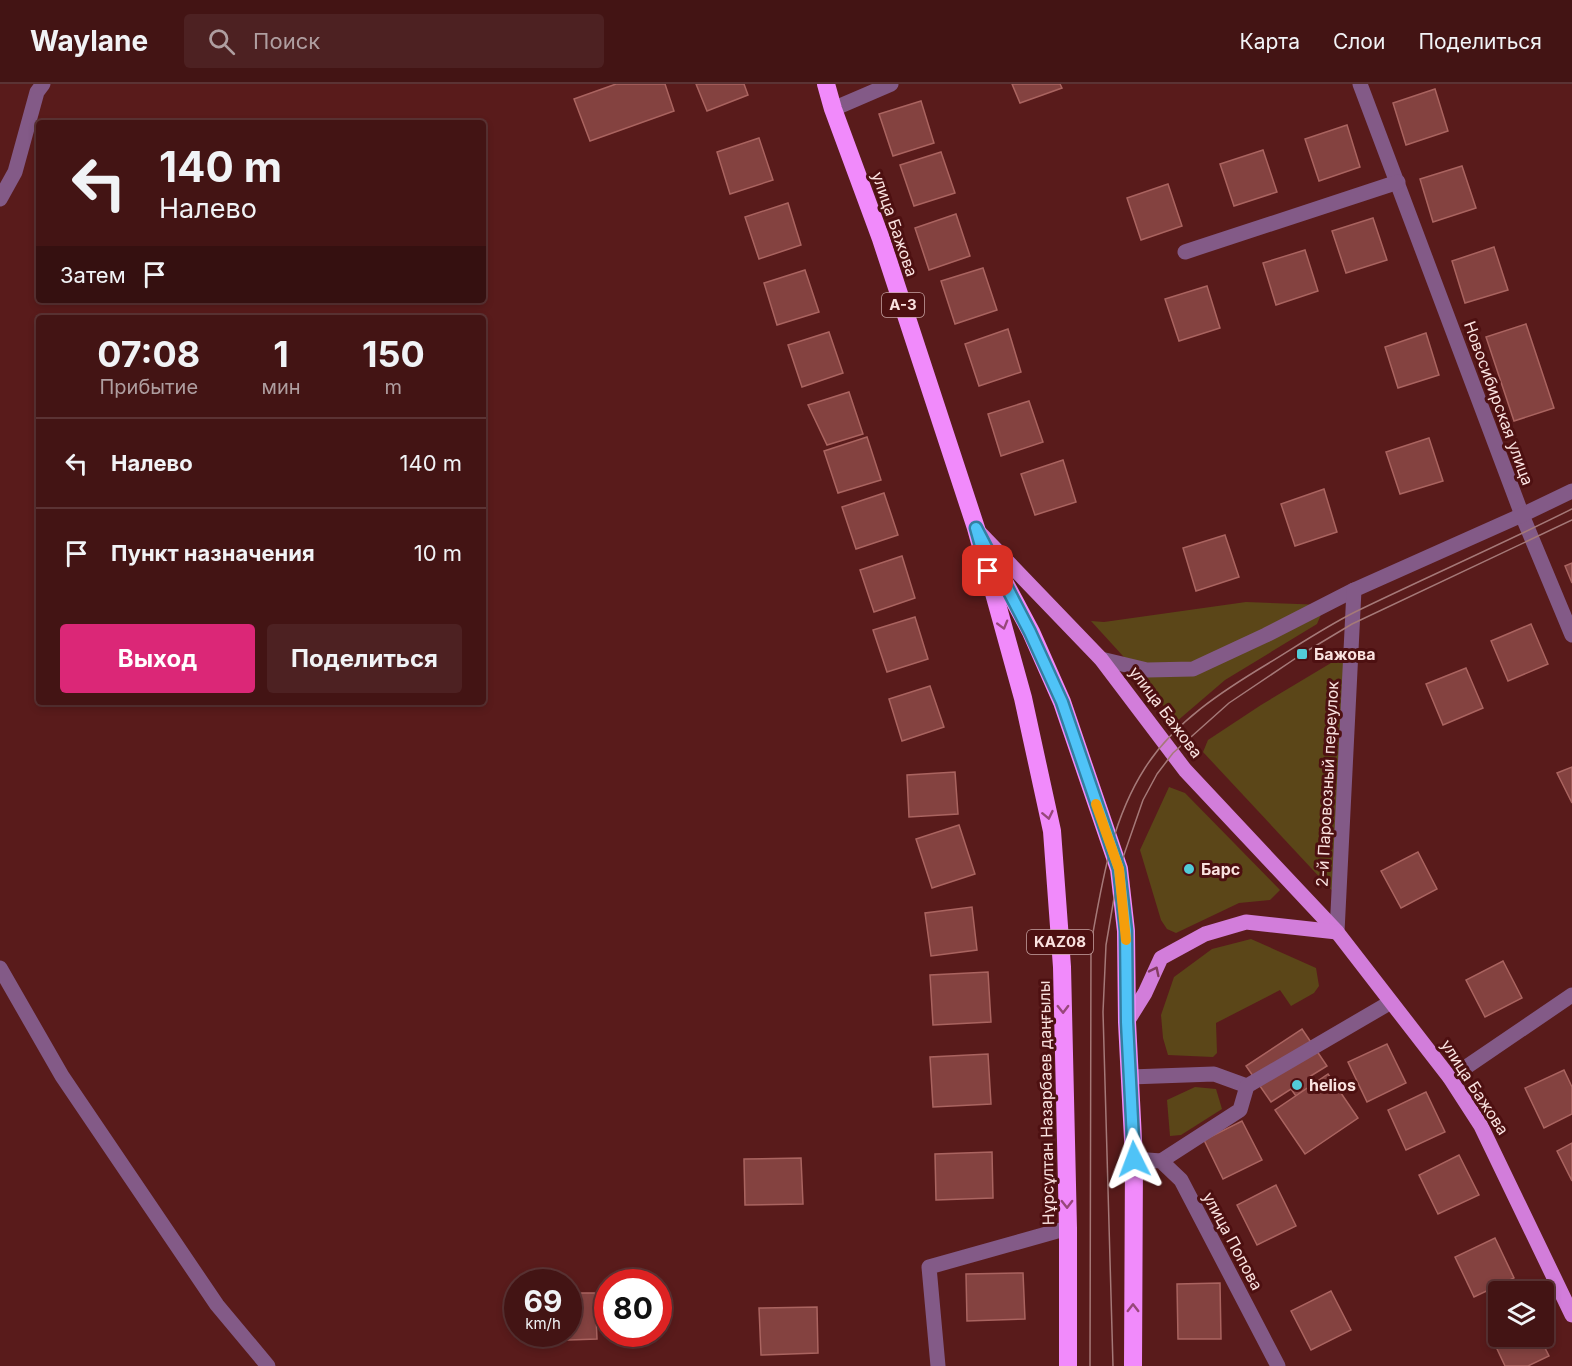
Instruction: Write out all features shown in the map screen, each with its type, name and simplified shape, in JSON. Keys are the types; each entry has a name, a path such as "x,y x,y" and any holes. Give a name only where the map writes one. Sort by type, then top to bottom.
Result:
{"highway":[{"name":"улица Бажова","path":"826,84 881,239 976,528"},
{"path":"976,528 1030,632 1062,702 1119,869 1126,931 1127,1022 1134,1159 1133,1366"},
{"name":"Нұрсұлтан Назарбаев даңғылы","path":"976,528 1023,698 1052,831 1062,967 1068,1228 1068,1366"}],"main road":[{"name":"улица Бажова","path":"976,528 1101,659 1185,770 1337,932 1450,1078 1481,1126 1572,1315"},
{"path":"1127,1022 1145,993 1161,958 1205,934 1246,922 1337,932"}],"street":[{"path":"0,199 15,172 37,92 43,84"},
{"path":"833,109 891,84"},
{"name":"Новосибирская улица","path":"1360,84 1522,515 1572,635"},
{"path":"1185,252 1398,182"},
{"path":"1101,659 1147,670 1193,669 1354,590 1572,491"},
{"name":"2-й Паровозный переулок","path":"1337,932 1354,590"},
{"path":"0,968 62,1076 217,1305 268,1366"},
{"path":"1450,1078 1572,995"},
{"path":"1134,1159 1161,1161 1240,1110 1247,1086 1391,1002"},
{"path":"1130,1077 1214,1074 1247,1086"},
{"name":"улица Попова","path":"1161,1161 1181,1180 1278,1366"},
{"path":"938,1366 930,1267 1068,1228"}],"shaded area":[{"path":"1246,602 1325,605 1317,624 1225,680 1176,722 1133,667 1091,621 1104,622"},
{"path":"1346,654 1339,898 1203,752 1208,740"},
{"path":"1169,787 1185,793 1280,890 1270,900 1239,903 1176,933 1167,929 1161,920 1140,850"},
{"path":"1251,939 1316,968 1319,986 1314,993 1291,1006 1280,990 1216,1023 1217,1053 1213,1057 1168,1055 1163,1038 1161,1015 1174,977 1212,949"},
{"path":"1195,1087 1216,1089 1222,1109 1181,1135 1170,1136 1167,1100"}],"building":[{"path":"616,84 665,84 674,111 590,141 574,99"},
{"path":"696,84 744,84 748,95 707,111"},
{"path":"1012,84 1060,84 1062,88 1020,103"},
{"path":"1435,89 1448,131 1406,145 1393,103"},
{"path":"921,101 934,143 893,156 879,114"},
{"path":"1347,125 1360,167 1319,181 1305,139"},
{"path":"759,138 773,180 730,194 717,152"},
{"path":"1263,150 1277,192 1234,206 1220,164"},
{"path":"941,152 955,193 914,206 900,165"},
{"path":"1462,166 1476,208 1433,222 1420,179"},
{"path":"1168,184 1182,226 1141,240 1127,198"},
{"path":"788,203 801,245 759,259 745,217"},
{"path":"956,214 970,256 929,270 915,228"},
{"path":"1373,218 1387,260 1346,273 1332,231"},
{"path":"1494,247 1508,290 1465,303 1452,261"},
{"path":"1305,250 1318,291 1276,305 1263,263"},
{"path":"983,268 997,310 955,324 941,281"},
{"path":"805,270 819,312 777,325 764,283"},
{"path":"1207,286 1220,328 1179,341 1165,299"},
{"path":"1526,324 1554,408 1514,421 1486,337"},
{"path":"1008,329 1021,372 979,386 965,344"},
{"path":"829,332 843,373 802,387 788,345"},
{"path":"1426,333 1439,375 1398,388 1385,347"},
{"path":"849,392 863,434 827,445 808,405"},
{"path":"1029,401 1043,442 1001,456 988,414"},
{"path":"867,437 881,480 838,493 824,451"},
{"path":"1429,438 1443,481 1400,494 1386,452"},
{"path":"1063,460 1076,502 1035,515 1021,474"},
{"path":"1324,489 1337,532 1295,546 1281,504"},
{"path":"884,493 898,535 856,549 842,507"},
{"path":"1225,535 1239,577 1196,591 1183,548"},
{"path":"902,556 915,598 874,612 860,570"},
{"path":"1572,563 1572,583 1565,566"},
{"path":"915,617 928,659 887,672 873,630"},
{"path":"1531,624 1548,664 1508,681 1491,641"},
{"path":"1466,668 1483,708 1443,725 1426,684"},
{"path":"930,686 944,727 902,741 889,699"},
{"path":"1572,767 1572,803 1557,773"},
{"path":"955,772 958,814 909,817 907,775"},
{"path":"959,825 975,874 932,888 916,839"},
{"path":"1418,852 1437,889 1401,908 1381,871"},
{"path":"972,907 977,950 931,956 925,913"},
{"path":"1503,961 1522,998 1485,1017 1466,980"},
{"path":"988,972 991,1022 933,1025 930,975"},
{"path":"1302,1029 1327,1066 1309,1077 1314,1084 1296,1096 1291,1089 1271,1102 1246,1066"},
{"path":"1387,1044 1406,1083 1367,1102 1348,1062"},
{"path":"988,1054 991,1104 933,1107 930,1057"},
{"path":"1564,1070 1572,1087 1572,1114 1544,1128 1525,1088"},
{"path":"1328,1074 1358,1118 1305,1154 1275,1110"},
{"path":"1426,1092 1445,1132 1406,1150 1388,1110"},
{"path":"1242,1121 1262,1160 1223,1179 1204,1140"},
{"path":"1572,1143 1572,1181 1557,1151"},
{"path":"992,1152 993,1198 936,1200 935,1154"},
{"path":"1459,1155 1479,1195 1438,1214 1419,1175"},
{"path":"801,1158 803,1204 745,1205 744,1159"},
{"path":"1276,1185 1296,1226 1257,1245 1237,1205"},
{"path":"1495,1238 1514,1278 1508,1281 1488,1281 1488,1290 1474,1297 1455,1257"},
{"path":"1023,1273 1025,1319 967,1321 966,1274"},
{"path":"1220,1283 1221,1339 1178,1339 1177,1284"},
{"path":"1331,1291 1351,1330 1311,1350 1291,1311"},
{"path":"582,1293 594,1293 594,1339 582,1340"},
{"path":"817,1307 818,1353 761,1355 759,1308"},
{"path":"1496,1347 1544,1347 1549,1356 1528,1366 1505,1366"}],"tram line":[{"path":"1090,1366 1091,944 1109,853 1133,788 1157,751 1170,736 1201,708 1235,684 1344,618 1572,509"},
{"path":"1113,1366 1103,1012 1106,945 1119,869 1143,800 1157,774 1173,753 1229,703 1302,654 1352,624 1572,520"}],"slow traffic":[{"path":"1096,804 1119,869 1126,940"}],"place":[{"name":"Бажова","path":"1302,654"},
{"name":"Барс","path":"1189,869"},
{"name":"helios","path":"1297,1085"}],"route":[{"path":"988,571 976,528 1030,632 1062,702 1119,869 1126,931 1127,1022 1134,1159"}]}
